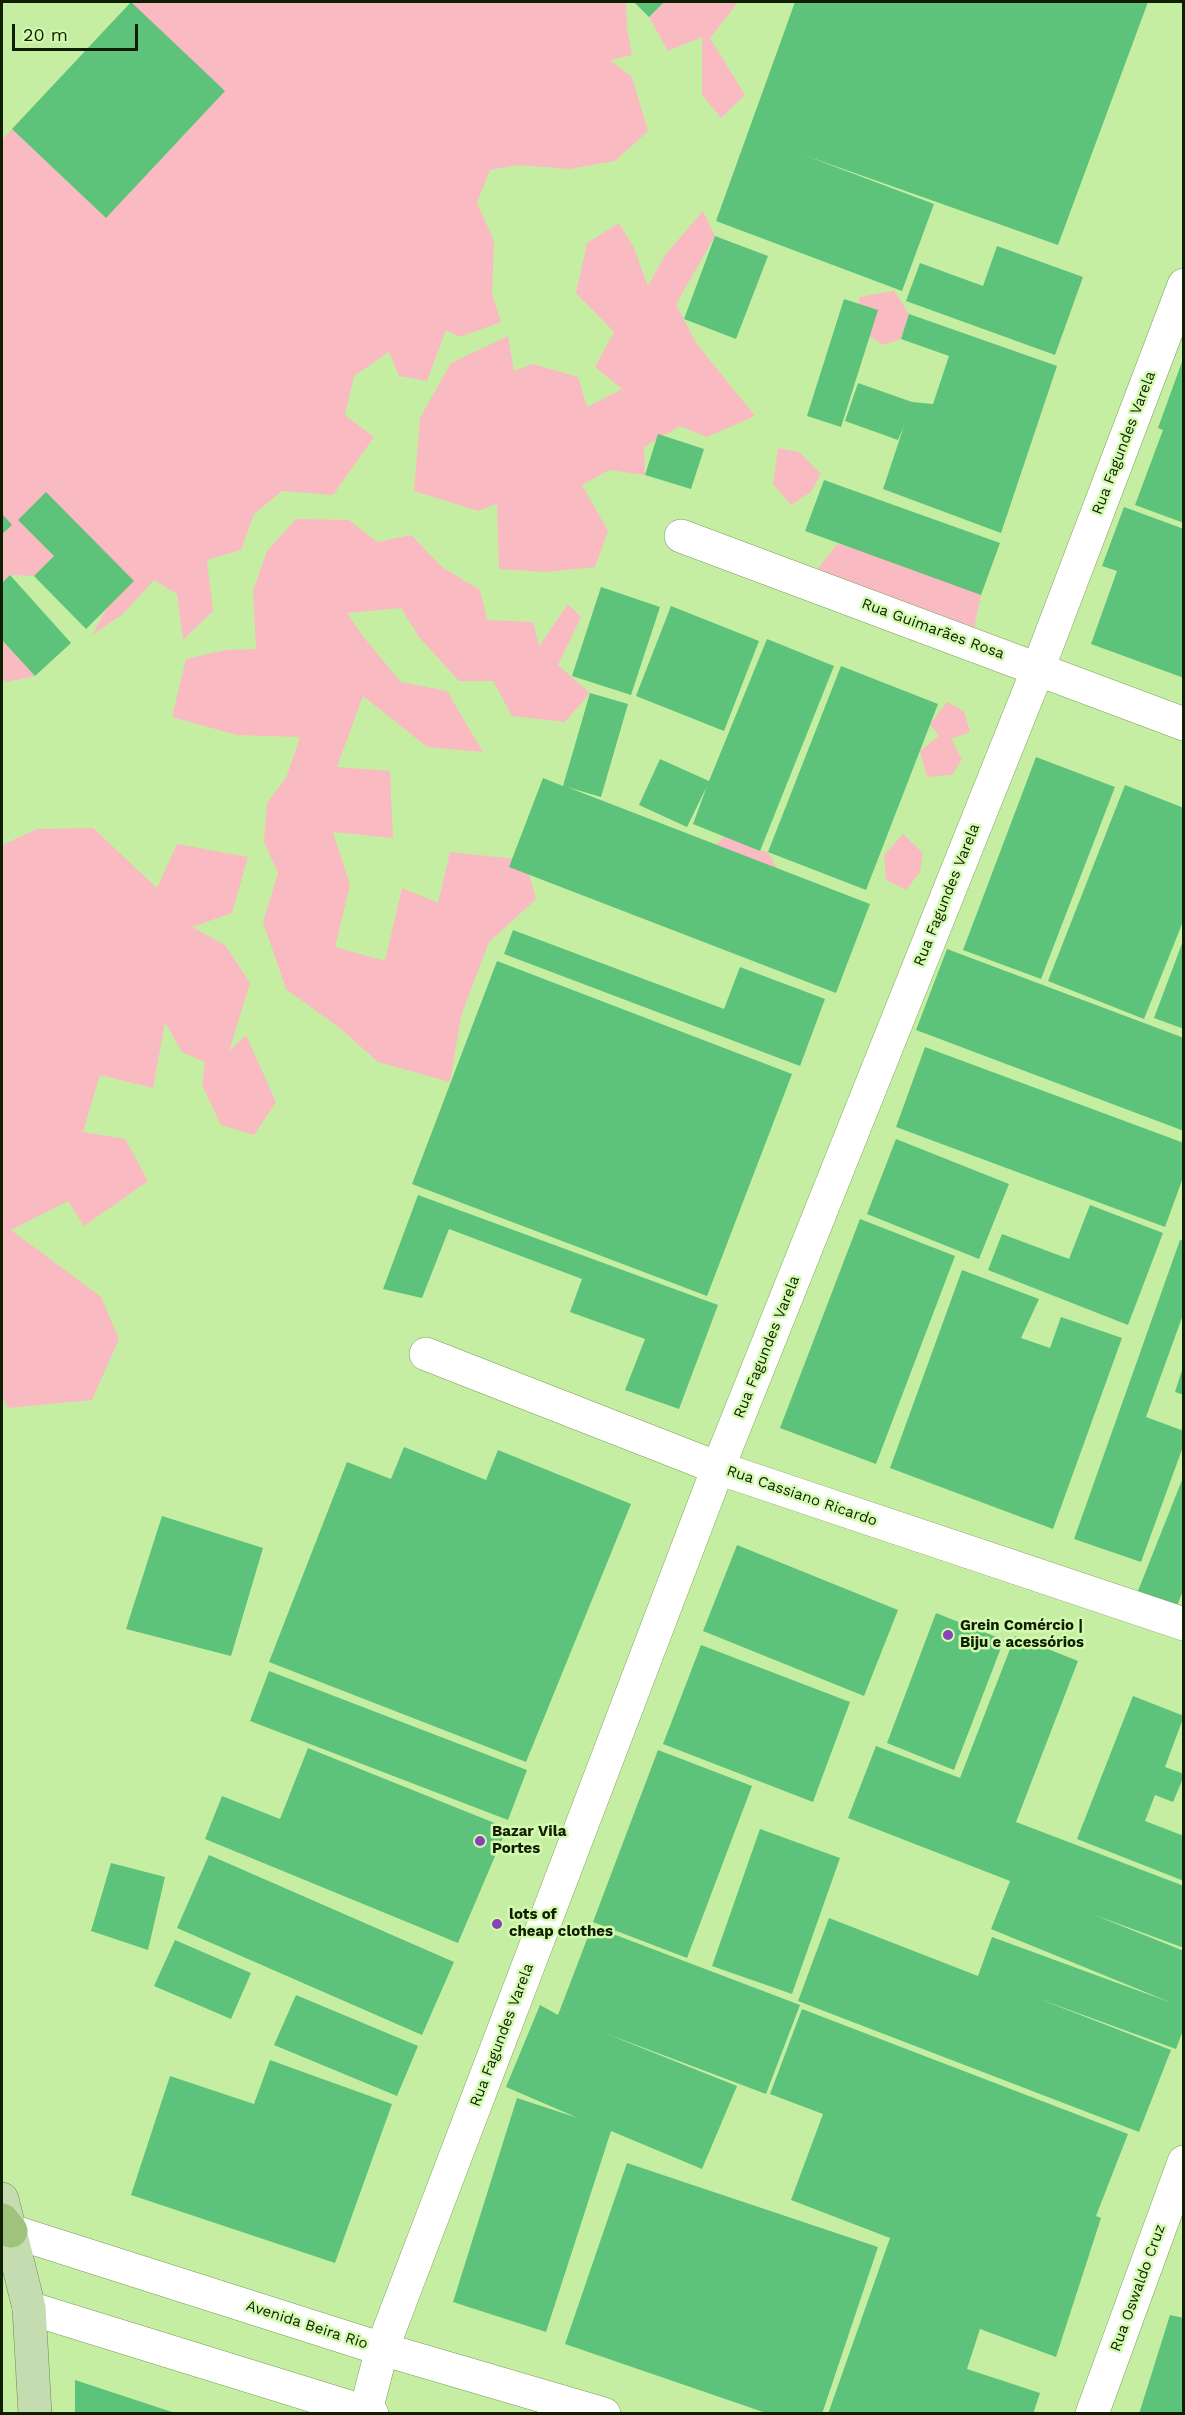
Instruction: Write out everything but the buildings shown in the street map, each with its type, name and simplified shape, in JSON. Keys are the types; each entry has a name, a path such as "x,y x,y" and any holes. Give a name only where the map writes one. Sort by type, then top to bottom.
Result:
{"main road":[{"path":"2,2199 6,2225 29,2308 35,2414"}],"street":[{"name":"Rua Fagundes Varela","path":"367,2413 382,2349 718,1468 1038,669 1184,285"},
{"name":"Rua Guimarães Rosa","path":"681,536 1184,724"},
{"name":"Rua Cassiano Ricardo","path":"426,1354 718,1468 1184,1624"},
{"name":"Rua Oswaldo Cruz","path":"1092,2414 1184,2163"},
{"name":"Avenida Beira Rio","path":"6,2225 382,2349 604,2414"},
{"path":"29,2308 367,2413"}],"shaded area":[{"path":"131,2 626,2 627,28 632,55 610,60 632,77 648,131 615,161 569,169 518,165 490,170 477,203 494,241 492,294 501,322 460,337 446,330 427,381 399,376 389,352 354,376 345,415 374,437 333,495 282,491 254,514 241,550 207,560 213,611 183,640 177,594 154,580 123,614 92,635 107,608 133,581 19,520 54,556 34,576 10,575 2,583 2,140 12,129 106,218"},
{"path":"664,2 736,2 710,38 745,95 721,118 702,95 702,37 668,51 649,17"},
{"path":"703,211 715,236 676,304 696,343 755,416 707,437 680,426 644,447 645,475 609,470 582,485 608,531 595,567 546,572 499,569 497,504 478,511 414,491 420,418 451,363 508,336 514,371 533,364 578,377 587,407 622,389 595,367 614,332 576,293 587,243 619,223 634,248 648,286 665,255"},
{"path":"894,291 909,314 901,339 883,345 858,328 859,297"},
{"path":"778,448 799,452 821,474 811,492 791,505 773,484"},
{"path":"296,519 349,520 377,542 411,535 442,567 480,590 487,620 533,622 539,646 568,604 581,617 558,665 590,693 565,722 512,716 493,681 459,681 419,637 401,608 347,613 365,639 401,682 447,691 483,752 427,747 363,696 337,767 390,771 393,838 333,832 350,885 335,947 385,961 402,888 438,903 450,852 525,860 536,899 489,942 461,1016 450,1082 378,1062 341,1029 286,989 263,922 278,873 264,842 267,803 286,778 300,737 237,735 172,717 186,659 225,650 256,649 253,591 267,551"},
{"path":"837,544 943,573 981,595 975,624 977,640 955,657 934,641 812,576"},
{"path":"2,640 35,676 6,682 2,677"},
{"path":"947,702 964,711 970,732 951,739 962,759 952,775 927,777 920,751 939,736 930,724"},
{"path":"93,828 157,888 177,844 248,857 232,913 192,927 225,945 250,983 229,1051 246,1035 276,1102 254,1135 221,1125 202,1085 205,1062 182,1052 165,1022 153,1088 100,1075 83,1132 125,1139 148,1181 84,1226 68,1201 11,1230 101,1297 119,1339 92,1400 8,1408 2,1396 2,845 37,829"},
{"path":"732,830 754,849 768,852 777,868 763,881 705,854"},
{"path":"903,834 923,853 920,872 906,890 886,880 884,855"}],"place":[{"name":"Grein Comércio | Biju e acessórios","path":"948,1635"},
{"name":"Bazar Vila Portes","path":"480,1841"},
{"name":"lots of cheap clothes","path":"497,1924"}]}
